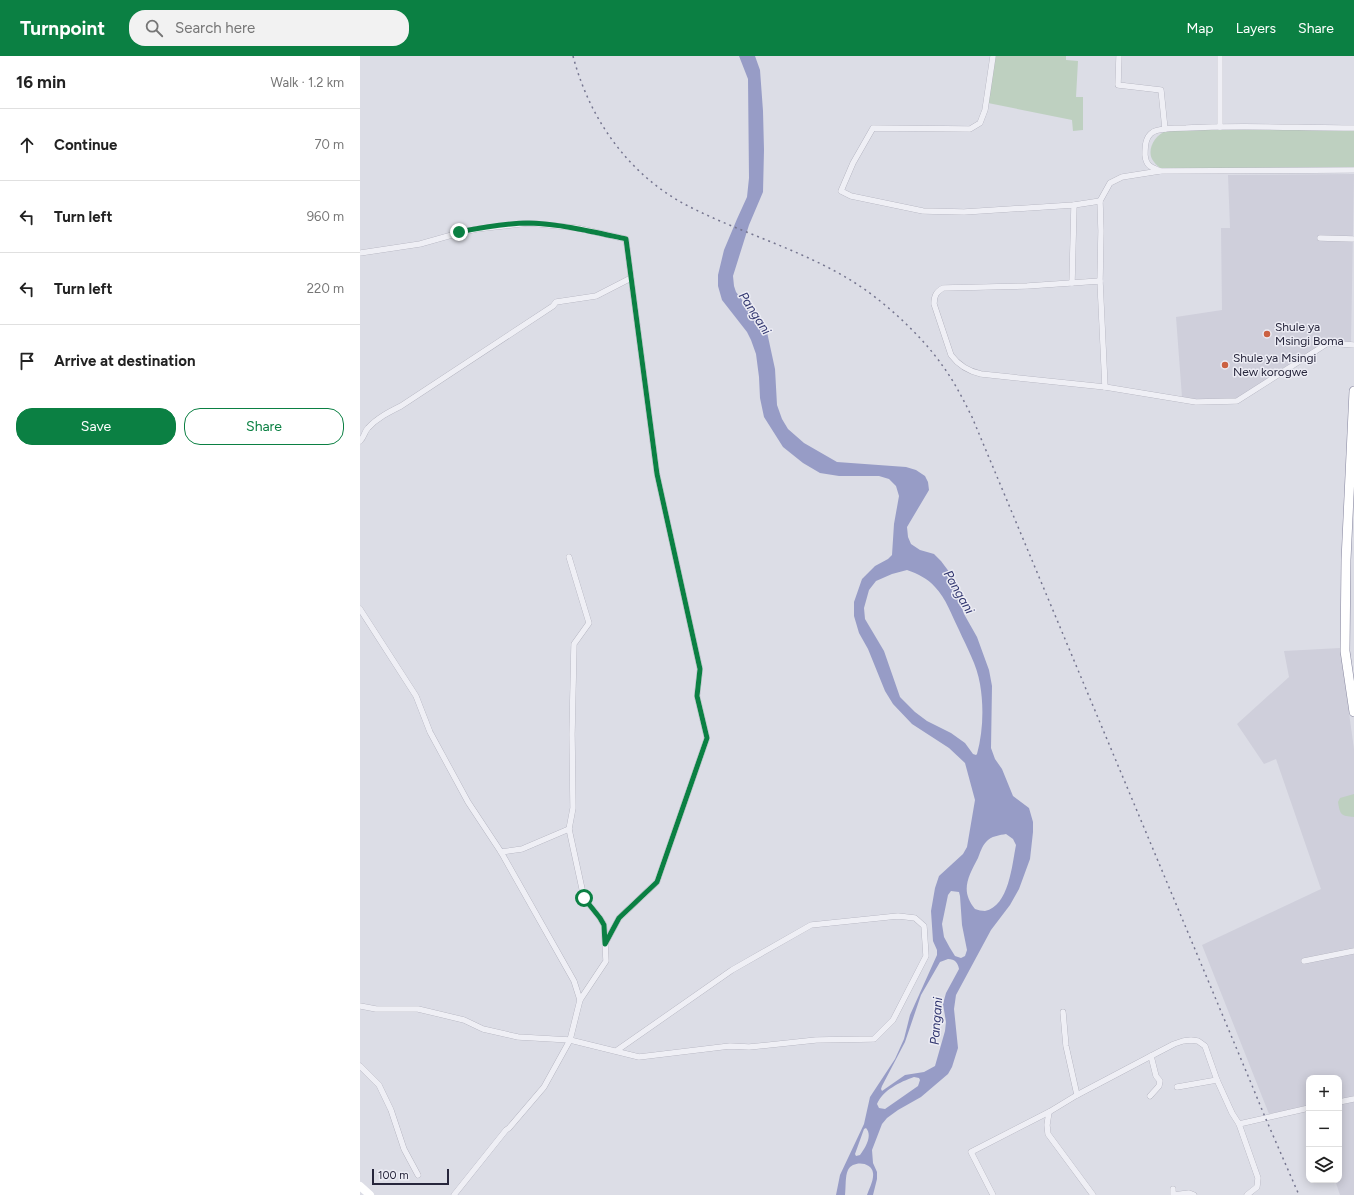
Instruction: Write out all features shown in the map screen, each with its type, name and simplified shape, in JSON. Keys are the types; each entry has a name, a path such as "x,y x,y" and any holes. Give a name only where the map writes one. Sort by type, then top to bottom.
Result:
{"highway":[{"path":"1354,391 1346,560 1345,651 1354,706"}],"main road":[{"path":"360,1186 370,1195"}],"street":[{"path":"993,56 985,110 980,124 970,129 873,128 853,163 841,191 851,196 923,211 964,212 1074,205 1100,201"},
{"path":"1119,56 1118,85 1161,90 1165,129"},
{"path":"1220,56 1220,127"},
{"path":"1160,171 1149,166 1145,159 1145,147 1147,139 1152,132 1165,129 1220,127 1354,128"},
{"path":"1105,387 1100,281 1100,201 1110,183 1122,177 1160,171 1354,170"},
{"path":"1072,283 1074,205"},
{"path":"360,253 420,244 459,232 528,223 577,228 626,239 657,474 700,669 697,696 707,738 657,882 619,918 605,944"},
{"path":"1320,238 1354,239"},
{"path":"360,441 364,437 366,429 384,415 401,406 553,306 556,302 596,296 631,278"},
{"path":"1100,281 1027,286 943,288 938,291 934,298 934,304 951,355 956,362 967,370 981,374 1105,387 1196,402 1237,401 1328,343 1354,345"},
{"path":"454,1195 506,1130 544,1087 570,1040 580,1000 606,961 604,925 584,898 569,829 573,808 572,734 574,644 589,623 569,557"},
{"path":"360,609 416,696 430,732 468,802 501,852 574,981 580,1000"},
{"path":"501,852 522,849 569,829"},
{"path":"360,1006 376,1009 418,1009 464,1020 483,1029 518,1037 570,1040 639,1057 730,1046 749,1047 816,1040 874,1039 893,1020 926,956 924,926 915,918 898,916 810,925 732,970 616,1051"},
{"path":"1304,961 1354,952"},
{"path":"1062,1012 1066,1046 1077,1095"},
{"path":"993,1195 971,1152 1049,1112 1077,1095 1174,1044 1191,1040 1198,1041 1205,1046 1217,1080 1238,1124 1258,1178 1257,1187 1247,1195"},
{"path":"1150,1096 1159,1086 1160,1081 1156,1076 1151,1056"},
{"path":"360,1066 379,1085 391,1110 404,1149 418,1175"},
{"path":"1177,1086 1217,1080"},
{"path":"1342,1101 1354,1099"},
{"path":"1238,1124 1306,1109"},
{"path":"1049,1112 1047,1125 1048,1134 1093,1195"},
{"path":"1173,1189 1174,1195 1189,1193 1194,1195"}],"shaded area":[{"path":"1354,174 1351,343 1327,341 1236,399 1196,400 1182,397 1176,317 1222,310 1221,228 1230,228 1228,175"},
{"path":"1340,648 1354,749 1354,1195 1340,1195 1336,1183 1342,1183 1342,1075 1306,1075 1306,1107 1269,1114 1202,945 1321,889 1276,759 1264,764 1237,724 1289,677 1284,651"}],"green space":[{"path":"995,56 1066,56 1066,60 1078,61 1076,97 1083,97 1083,130 1073,131 1072,120 988,103"},
{"path":"1169,130 1354,130 1354,168 1161,169 1155,163 1151,155 1151,147 1155,139 1162,133"},
{"path":"1354,794 1354,817 1346,816 1342,814 1338,802 1340,798"}],"water":[{"path":"739,56 755,56 760,70 764,150 763,192 749,225 733,276 734,286 736,292 749,309 761,321 767,332 775,369 777,405 782,419 788,429 804,443 837,462 906,467 916,470 925,476 928,482 929,490 907,527 908,537 911,544 920,550 934,554 950,573 964,614 977,637 989,670 992,686 991,748 995,759 1002,769 1013,796 1029,808 1033,822 1030,859 1019,889 1010,905 991,930 956,995 954,1009 958,1048 952,1067 948,1074 921,1097 898,1110 887,1118 882,1124 872,1150 873,1163 877,1172 873,1195 867,1195 873,1179 872,1169 869,1166 858,1164 850,1167 847,1172 845,1195 836,1195 840,1175 864,1124 870,1097 895,1059 904,1039 910,1015 937,955 937,950 933,941 931,911 935,888 939,876 963,854 967,847 975,800 965,763 949,748 912,724 893,704 885,691 868,649 859,633 854,616 854,602 862,579 875,566 892,555 894,524 899,496 896,486 889,479 879,476 839,476 820,473 803,463 783,447 764,417 760,398 756,354 751,340 747,332 722,300 718,286 718,275 724,250 747,197 749,178 748,79","holes":["907,570 915,573 929,581 939,591 946,602 979,677 982,702 982,728 976,755 973,754 965,743 951,733 927,721 915,712 900,697 884,651 865,619 864,608 869,590 876,581 892,574","1006,834 1013,839 1016,845 1008,884 1004,893 993,908 985,911 975,909 968,896 967,884 971,871 982,848 990,838","951,891 959,892 962,925 967,950 965,956 961,958 955,956 944,937 942,924 948,895","948,959 953,960 957,963 959,969 946,993 943,1004 946,1022 945,1031 935,1066 924,1072 905,1075 882,1091 882,1086 905,1042 921,995 940,962","914,1077 919,1078 920,1080 918,1086 885,1109 879,1108 877,1104 883,1095 892,1087","866,1128 869,1135 868,1142 860,1155 856,1156 855,1154 864,1129"]}],"railway":[{"path":"573,56 580,80 602,125 632,164 650,181 670,196 692,208 813,260 852,281 889,308 901,319 923,342 950,377 972,417 1299,1195"}],"place":[{"name":"Shule ya Msingi Boma","path":"1267,334"},
{"name":"Shule ya Msingi New korogwe","path":"1225,365"}],"route":[{"path":"459,232 528,223 577,228 626,239 657,474 700,669 697,696 707,738 657,882 619,918 605,944 604,925 584,898"}],"water label":[{"name":"Pangani","path":"755,313"},
{"name":"Pangani","path":"959,592"},
{"name":"Pangani","path":"936,1021"}]}
